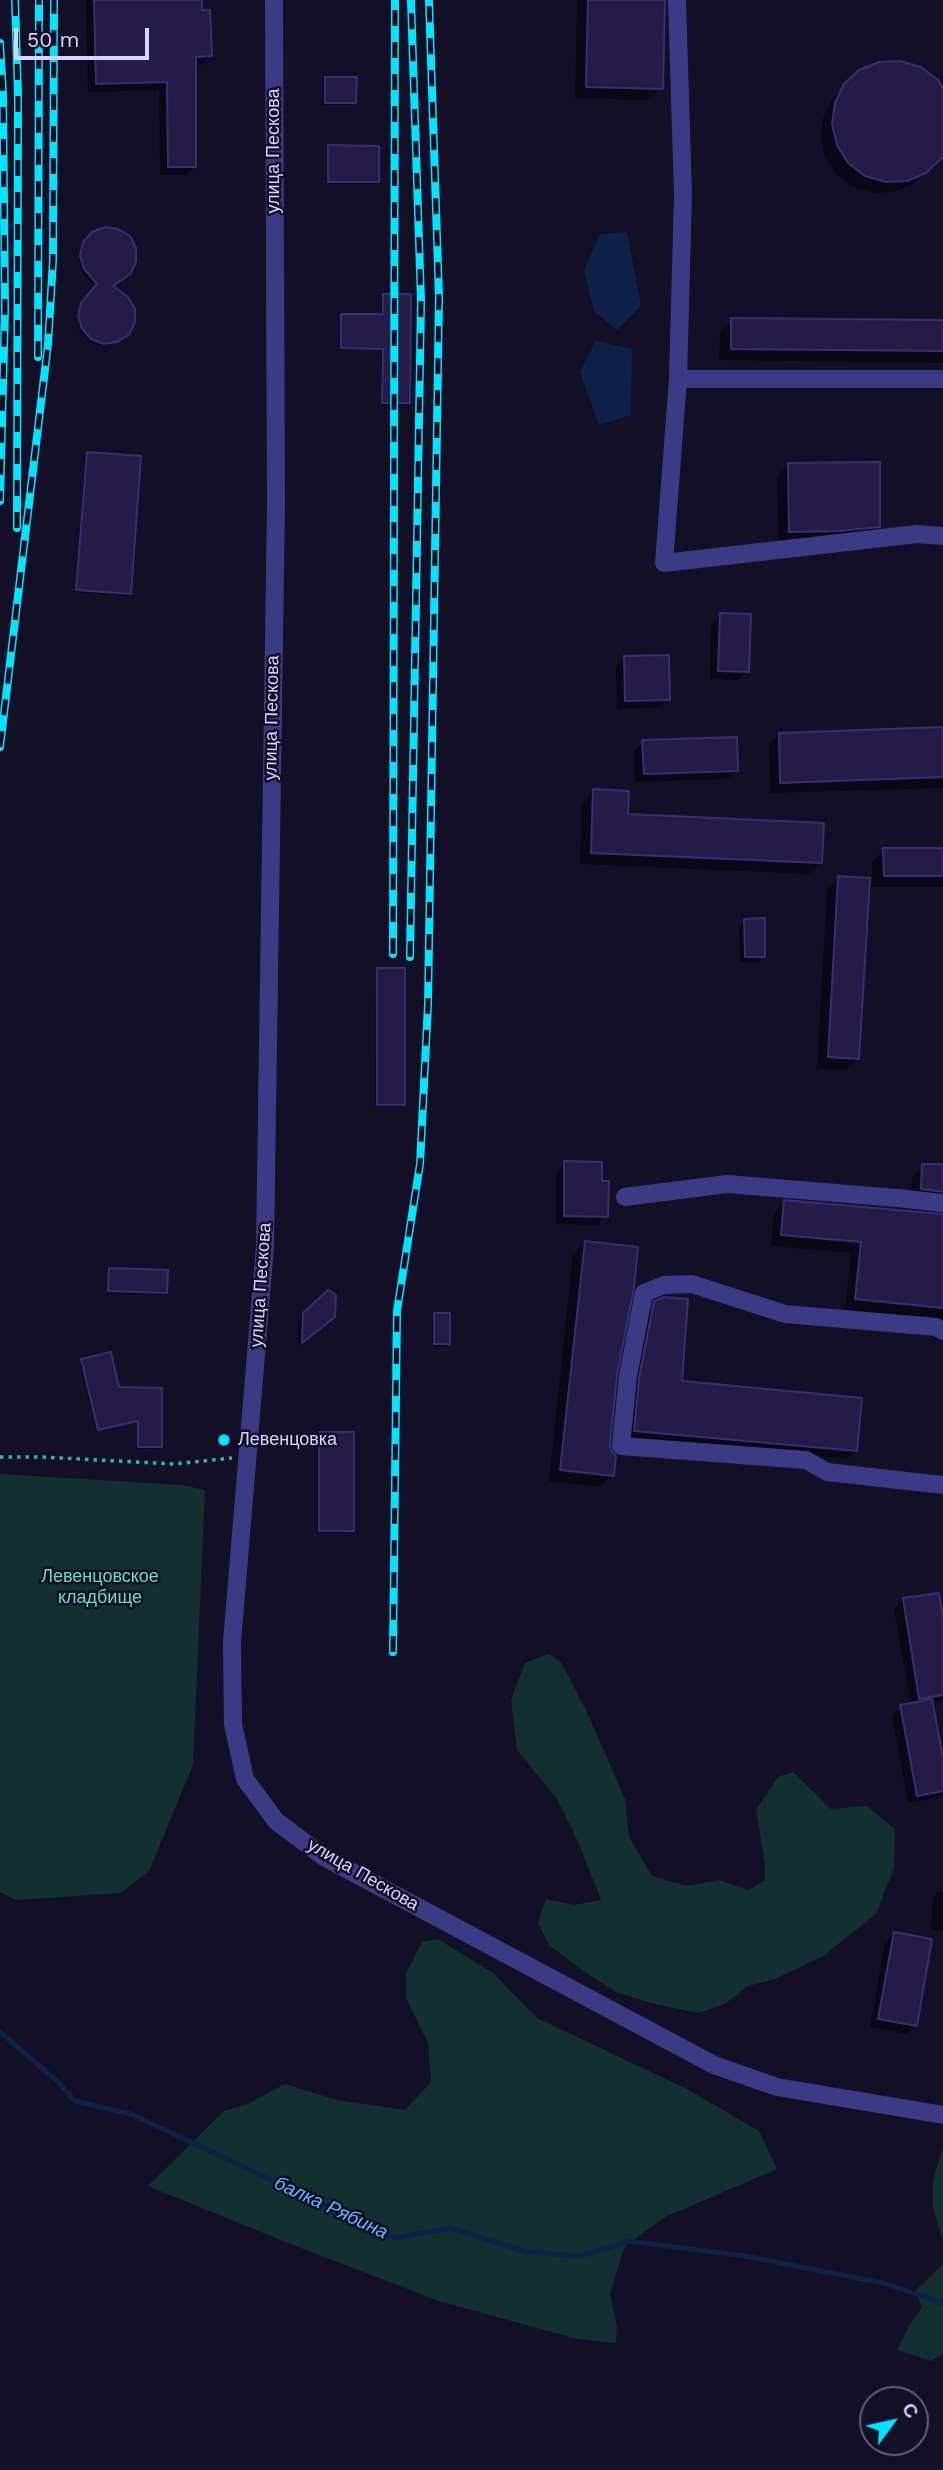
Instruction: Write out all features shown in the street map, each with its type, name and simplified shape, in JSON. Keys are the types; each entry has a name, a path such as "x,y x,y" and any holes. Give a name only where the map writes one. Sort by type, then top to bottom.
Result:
{"street":[{"name":"улица Пескова","path":"274,0 276,504 265,1247 232,1642 233,1724 245,1779 276,1821 324,1857 714,2065 777,2087 943,2115"},
{"path":"677,0 683,194 678,379 664,562 917,534 943,536"},
{"path":"678,379 943,379"},
{"path":"625,1197 727,1184 943,1203"},
{"path":"943,1331 936,1326 785,1314 692,1284 664,1285 643,1293 628,1376 621,1446 806,1460 827,1472 943,1485"}],"path":[{"path":"0,1457 174,1464 248,1457"}],"green space":[{"name":"Левенцовское кладбище","path":"0,1474 182,1485 205,1490 193,1765 149,1871 121,1893 16,1900 0,1892"},
{"path":"549,1654 561,1662 587,1712 625,1799 629,1837 652,1876 687,1886 719,1880 748,1890 765,1880 756,1810 778,1777 793,1772 831,1809 867,1806 895,1829 894,1868 876,1914 823,1956 775,1979 748,1986 725,2004 698,2013 616,1992 549,1945 538,1923 546,1899 574,1905 601,1900 579,1844 557,1799 517,1750 511,1700 525,1663"},
{"path":"438,1939 493,1973 537,2018 687,2089 759,2131 777,2169 665,2217 625,2246 610,2294 617,2326 616,2343 577,2339 439,2301 148,2186 224,2111 247,2104 285,2084 337,2100 405,2110 431,2082 428,2043 406,1998 406,1974 422,1942"},
{"path":"943,2147 943,2242 933,2207 933,2180"},
{"path":"943,2264 943,2354 931,2361 897,2350 911,2322 922,2308 916,2290"}],"water":[{"path":"627,232 641,306 617,330 594,311 584,270 600,234"},
{"path":"596,341 632,349 631,415 599,425 580,372"}],"building":[{"path":"94,0 202,0 202,10 210,10 212,56 196,57 196,167 168,167 167,82 96,84"},
{"path":"588,0 665,0 663,89 586,87"},
{"path":"900,61 921,67 938,80 943,88 943,157 926,173 907,181 886,182 865,176 848,163 837,145 832,124 835,103 844,84 859,70 879,62"},
{"path":"325,77 357,77 356,103 325,103"},
{"path":"328,145 379,146 379,182 328,182"},
{"path":"105,227 118,229 130,236 136,248 136,262 130,274 113,286 128,297 135,309 135,322 129,335 117,342 104,344 91,339 82,329 78,316 81,303 97,284 84,269 80,256 83,242 92,232"},
{"path":"383,294 411,294 410,403 382,403 383,349 341,348 341,314 383,314"},
{"path":"731,318 943,320 943,351 731,349"},
{"path":"87,452 141,456 131,594 76,590"},
{"path":"880,462 880,527 789,532 788,463"},
{"path":"720,613 751,614 749,672 718,671"},
{"path":"669,655 670,700 625,701 624,656"},
{"path":"943,727 943,777 780,783 779,733"},
{"path":"737,737 738,771 644,774 642,740"},
{"path":"593,789 629,791 628,814 824,823 822,863 591,853"},
{"path":"883,848 943,848 943,876 884,876"},
{"path":"838,876 870,878 859,1059 828,1057"},
{"path":"765,918 765,957 745,957 744,919"},
{"path":"377,968 405,968 405,1105 377,1105"},
{"path":"564,1161 602,1162 602,1181 609,1181 608,1217 564,1216"},
{"path":"922,1164 943,1164 943,1192 921,1189"},
{"path":"784,1200 943,1214 943,1308 855,1299 861,1242 781,1235"},
{"path":"585,1241 638,1247 634,1288 617,1375 610,1445 616,1456 614,1476 560,1470"},
{"path":"109,1268 168,1270 167,1293 108,1291"},
{"path":"328,1290 336,1295 335,1317 302,1343 303,1313"},
{"path":"664,1297 688,1299 682,1381 862,1398 857,1451 634,1431 639,1378 654,1301"},
{"path":"434,1313 450,1313 450,1344 434,1344"},
{"path":"111,1352 119,1387 162,1388 162,1447 138,1447 138,1421 98,1430 81,1359"},
{"path":"319,1432 354,1432 354,1531 319,1531"},
{"path":"939,1593 943,1618 943,1695 919,1699 903,1598"},
{"path":"932,1699 943,1758 943,1791 917,1796 900,1705"},
{"path":"894,1932 932,1939 917,2026 878,2019"}],"waterway":[{"name":"балка Рябина","path":"0,2032 58,2082 75,2101 131,2114 395,2238 451,2228 527,2252 580,2256 629,2241 745,2256 883,2283 943,2303"}],"railway":[{"path":"15,0 18,95 17,528"},
{"path":"38,357 39,0"},
{"path":"0,747 48,344 53,260 54,0"},
{"path":"393,954 395,0"},
{"path":"410,957 421,301 411,0"},
{"path":"393,1652 397,1311 420,1164 428,1004 439,297 429,0"},
{"path":"0,43 5,309 0,501"}],"place":[{"name":"Левенцовка","path":"224,1440"}]}
